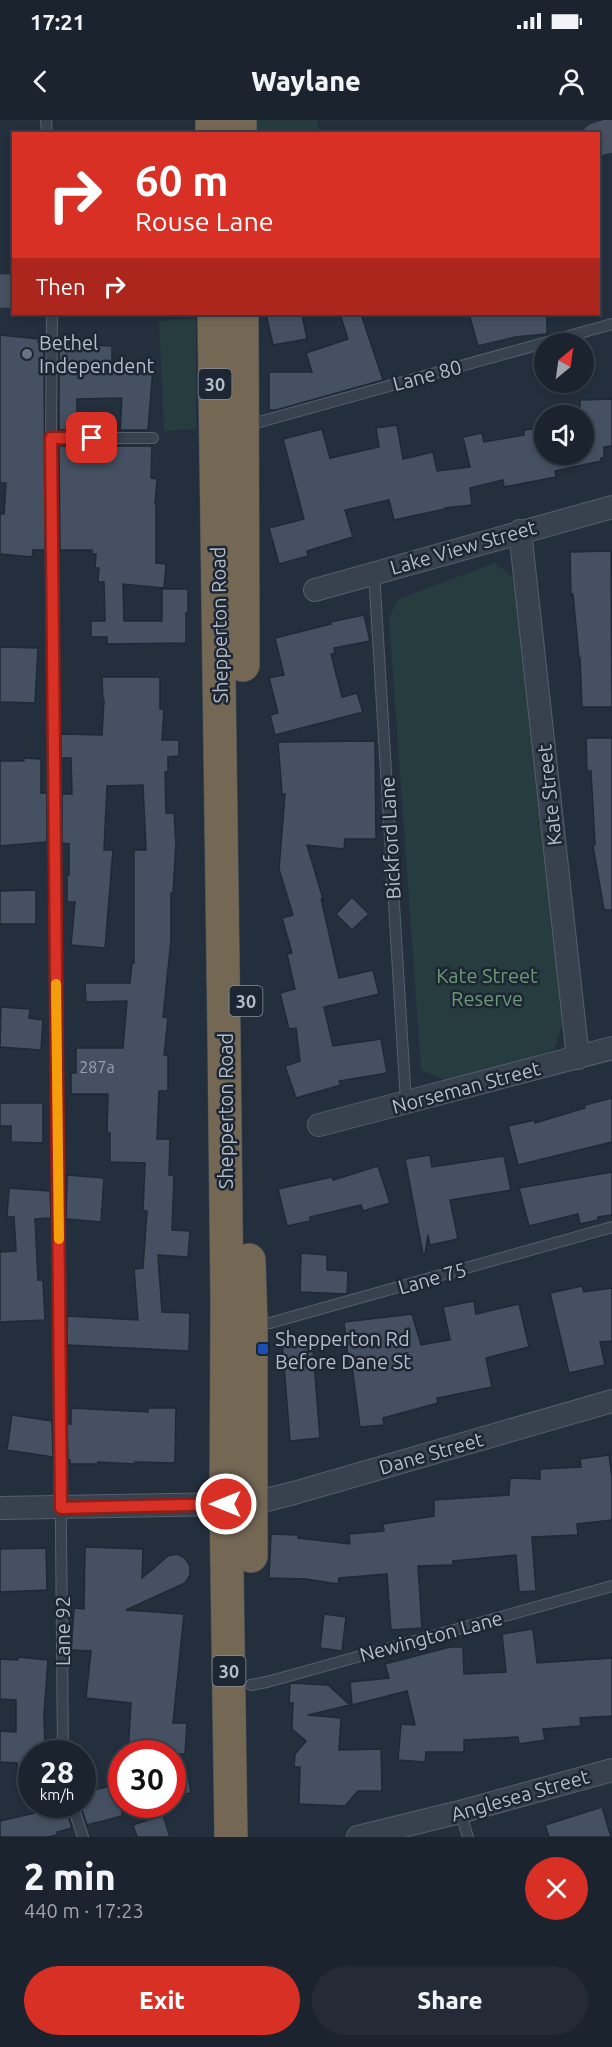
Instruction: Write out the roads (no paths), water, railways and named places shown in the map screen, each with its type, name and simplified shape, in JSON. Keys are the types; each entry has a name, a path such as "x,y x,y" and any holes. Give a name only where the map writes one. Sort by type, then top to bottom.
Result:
{"highway":[{"name":"Shepperton Road","path":"214,315 227,1303 250,1684 252,1837"},
{"name":"Shepperton Road","path":"231,1837 238,1503 251,1323 248,1216 242,315"}],"street":[{"name":"Lake View Street","path":"315,590 612,507"},
{"name":"Kate Street","path":"520,531 578,1058"},
{"name":"Norseman Street","path":"320,1125 612,1048"},
{"name":"Dane Street","path":"0,1508 238,1503 266,1500 612,1401"},
{"name":"Anglesea Street","path":"358,1837 460,1812 612,1770"}],"lane":[{"name":"Lane 92","path":"52,315 51,438 63,1740"},
{"name":"Lane 80","path":"242,427 612,324"},
{"path":"51,438 153,438"},
{"name":"Bickford Lane","path":"374,572 406,1103"},
{"name":"Lane 75","path":"251,1323 270,1323 612,1227"},
{"name":"Newington Lane","path":"250,1684 267,1682 612,1586"},
{"path":"460,1812 468,1837"},
{"path":"77,1818 83,1837"}],"place":[{"name":"Bethel Independent","path":"27,354"},
{"name":"Shepperton Rd Before Dane St","path":"263,1349"}],"park label":[{"name":"Kate Street Reserve","path":"487,986"}]}
